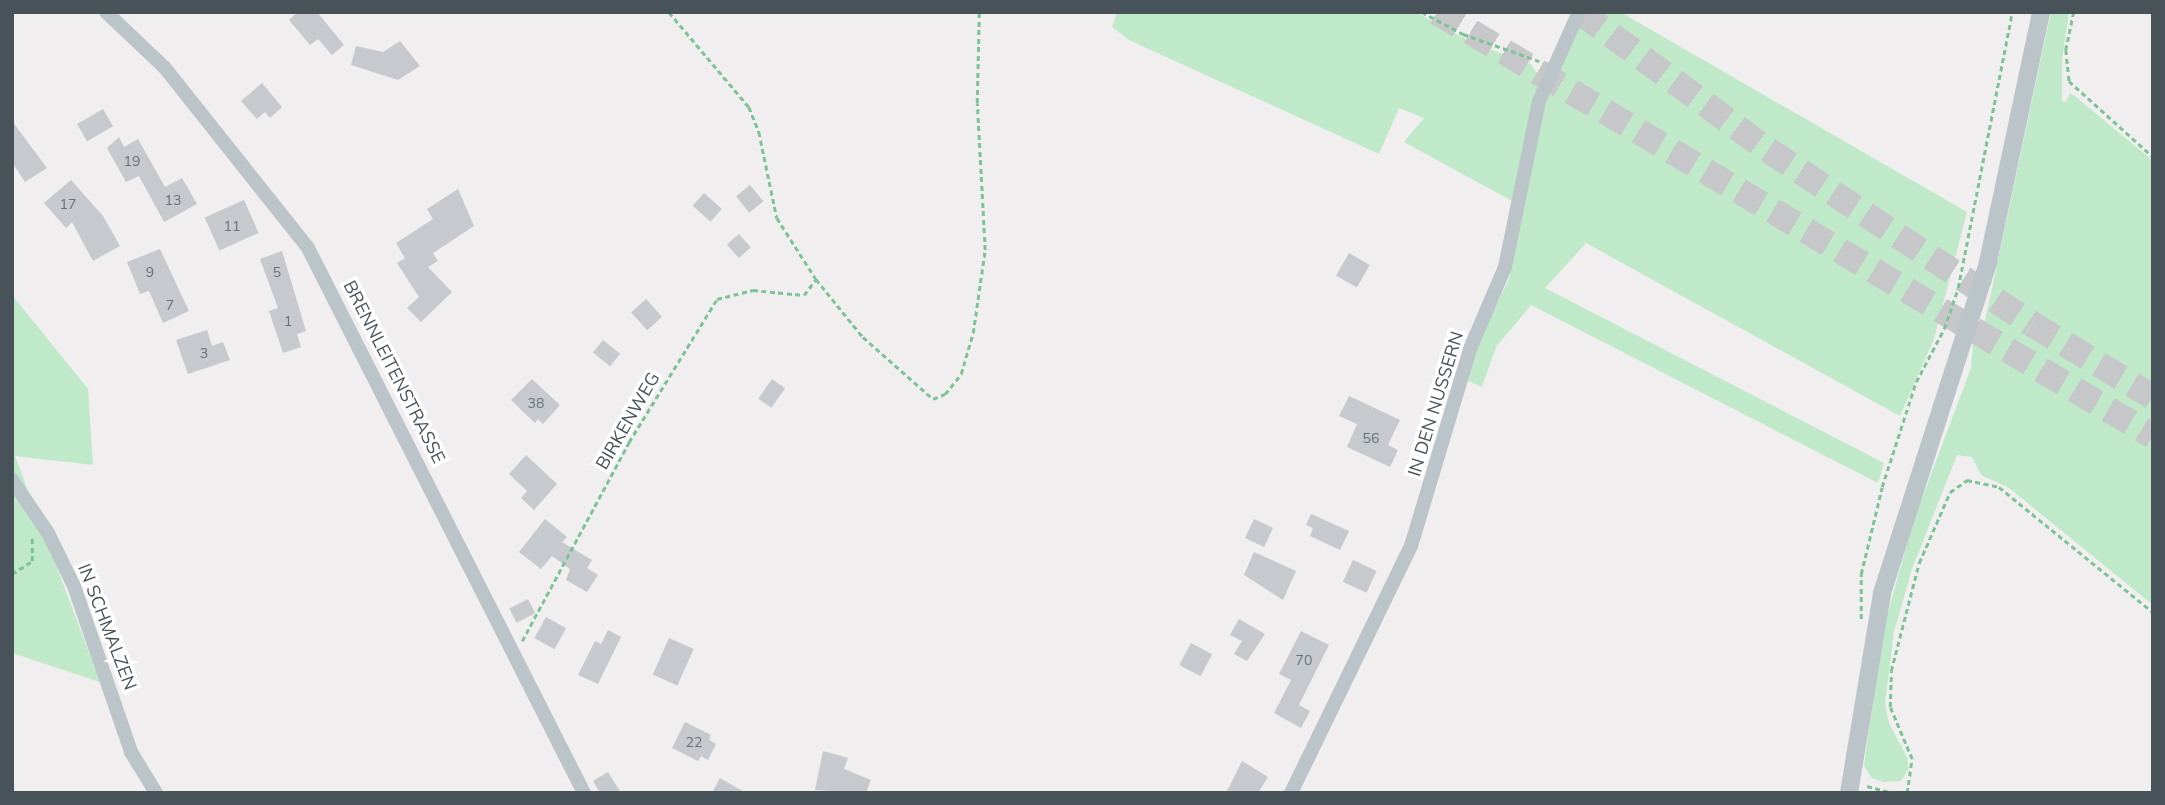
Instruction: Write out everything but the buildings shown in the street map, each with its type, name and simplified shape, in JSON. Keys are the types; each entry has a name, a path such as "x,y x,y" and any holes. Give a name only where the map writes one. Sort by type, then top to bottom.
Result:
{"street":[{"name":"BRENNLEITENSTRASSE","path":"106,12 165,68 308,248 350,324 511,654 583,793"},
{"name":"IN DEN NUSSERN","path":"1291,793 1397,582 1419,526 1470,349 1505,267 1533,124 1553,65 1579,12"},
{"path":"1850,787 1874,627 1894,549 1989,262 2041,12"},
{"name":"IN SCHMALZEN","path":"12,480 48,533 74,586 131,752 156,793"}],"path":[{"path":"669,12 749,107 760,132 778,218 816,279 863,337 922,393 939,398 955,385 973,333 985,250 977,103 979,12"},
{"path":"1422,12 1462,34 1553,65"},
{"path":"1874,627 1860,618 1861,574 1882,487 1916,383 1944,329 1958,288 2012,12"},
{"path":"2074,12 2066,50 2069,81 2153,157"},
{"name":"BIRKENWEG","path":"511,654 636,431 717,299 753,290 804,295 816,279"},
{"path":"1907,793 1912,759 1890,707 1891,671 1919,563 1950,492 1967,480 1999,487 2153,612"},
{"path":"12,574 32,561 31,535"},
{"path":"1850,787 1893,793"}],"green space":[{"path":"1117,12 1416,12 1475,44 1531,64 1540,78 1512,201 1404,142 1424,118 1399,108 1379,154 1129,40 1112,27"},
{"path":"1585,12 1622,13 1967,212 1934,339 1900,416 1586,243 1545,288 1884,463 1878,483 1531,305 1496,347 1482,387 1468,381 1478,343 1509,279 1547,96"},
{"path":"2051,12 2069,12 2062,60 2062,101 2066,102 2070,93 2153,161 2153,605 2009,488 1981,475 1972,457 1957,455 1912,569 1894,632 1885,704 1889,723 1908,759 1908,770 1901,781 1884,782 1872,778 1864,766 1882,633 1915,517 1971,368 1973,343 1983,330"},
{"path":"12,295 88,389 93,465 15,456 100,682 12,653"}],"tunnel":[{"path":"1437,12 2153,436"},
{"path":"1580,12 1768,150 2032,324 2153,397"}]}
